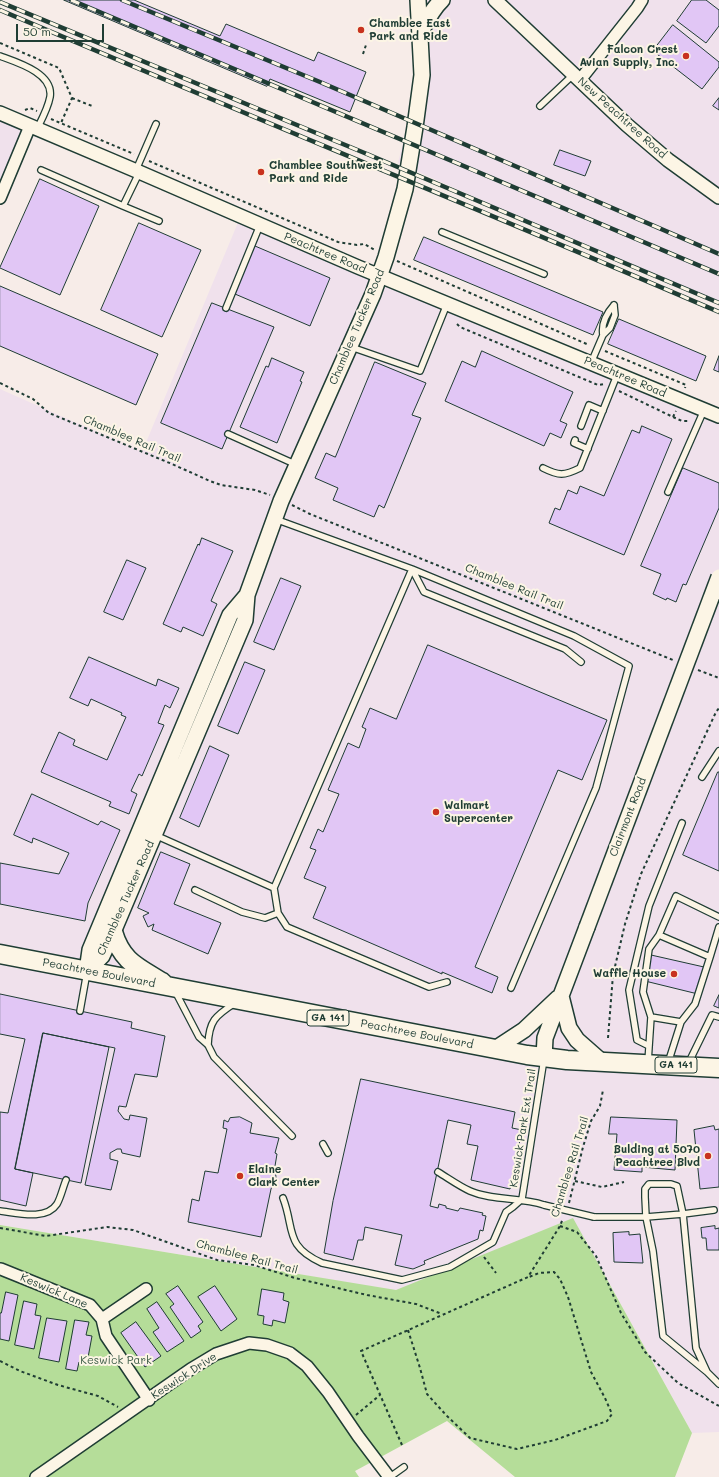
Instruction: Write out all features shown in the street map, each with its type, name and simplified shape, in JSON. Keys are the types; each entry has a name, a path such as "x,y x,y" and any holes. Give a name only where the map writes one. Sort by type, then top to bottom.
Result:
{"highway":[{"path":"113,932 116,943 124,956 171,987"},
{"name":"Peachtree Boulevard","path":"0,954 544,1058 719,1068"}],"main road":[{"name":"Chamblee Tucker Road","path":"87,971 102,956 113,932 245,620 248,595 281,501 380,276 405,189 414,135 422,75 418,0"},
{"path":"420,35 426,20 437,4 442,0"},
{"name":"Clairmont Road","path":"544,1058 545,1038 561,994 719,577"},
{"name":"Chamblee Tucker Road","path":"87,971 90,950 230,615 248,595"},
{"path":"495,1049 524,1030 561,994"},
{"path":"561,994 569,1028 577,1040 602,1062"}],"street":[{"name":"New Peachtree Road","path":"495,0 641,137 668,160 719,197"},
{"path":"577,77 637,8 642,0"},
{"name":"Peachtree Road","path":"0,113 380,276 719,416"},
{"path":"0,198 6,177 34,128"},
{"name":"Keswick Lane","path":"1,1269 90,1305 102,1319 106,1336 148,1400"},
{"path":"102,1319 146,1289"},
{"name":"Keswick Drive","path":"36,1477 191,1369 216,1354 249,1343 268,1345 290,1353 307,1366 328,1392 358,1436 389,1477"}],"lane":[{"path":"0,56 37,72 50,89 50,98 34,128"},
{"path":"540,106 577,77"},
{"path":"123,206 156,124"},
{"path":"41,170 159,221"},
{"path":"226,308 260,225"},
{"path":"442,232 544,274"},
{"path":"350,346 420,371 447,303"},
{"path":"591,363 603,335"},
{"path":"543,468 553,473 568,474 580,468 617,375"},
{"path":"581,426 589,405 603,411"},
{"path":"668,492 704,410"},
{"path":"228,434 298,465"},
{"path":"575,440 574,444 588,449"},
{"path":"275,519 412,569 574,636 629,666 596,788 511,988"},
{"path":"412,569 424,592 565,649 581,662"},
{"path":"412,569 274,888 278,913 288,927 429,987 447,982"},
{"path":"702,777 719,751"},
{"path":"649,1046 637,1040 629,990 649,906 682,823"},
{"path":"154,835 274,888"},
{"path":"195,890 242,912 264,918 278,913"},
{"path":"648,1064 651,1017 643,992 649,949 659,935 676,896 719,917"},
{"path":"668,1065 681,1022 695,1004 719,927"},
{"path":"659,935 710,957"},
{"path":"80,1011 87,971"},
{"path":"171,987 199,1037 208,1045 214,1057 292,1136"},
{"path":"208,1045 208,1033 212,1022 224,1010 239,1000"},
{"path":"688,1066 712,1015 719,1017"},
{"path":"651,1017 681,1022"},
{"name":"Keswick Park Ext Trail","path":"283,1198 287,1209 292,1237 300,1248 310,1257 322,1263 402,1280 450,1267 493,1242 506,1212 522,1199 544,1058"},
{"path":"323,1144 328,1153"},
{"path":"438,1172 470,1191 499,1198 522,1199 594,1217 646,1217 714,1210"},
{"path":"0,1211 38,1215 48,1211 57,1204 66,1180"},
{"path":"707,1372 696,1348 683,1214 677,1186 671,1184 649,1184 645,1189 644,1197 646,1217 653,1251 663,1336 707,1372 719,1384"},
{"path":"389,1477 404,1467"}],"path":[{"path":"363,54 366,45"},
{"path":"72,98 92,106"},
{"path":"53,120 130,153"},
{"path":"153,163 338,242 357,245 364,244"},
{"path":"411,267 590,345"},
{"path":"456,324 598,385 604,384"},
{"path":"606,351 686,385"},
{"name":"Chamblee Rail Trail","path":"0,383 33,399 49,413 210,481 265,493"},
{"path":"624,394 673,417"},
{"name":"Chamblee Rail Trail","path":"303,510 674,660"},
{"path":"693,668 719,678"},
{"path":"608,1038 613,975 627,917 641,874 719,708"},
{"name":"Chamblee Rail Trail","path":"568,1205 583,1146 591,1121 600,1106 603,1090"},
{"path":"575,1181 602,1187 624,1182"},
{"name":"Chamblee Rail Trail","path":"528,1277 560,1226 566,1212"},
{"name":"Chamblee Rail Trail","path":"560,1226 577,1232 596,1256 621,1313 645,1352 678,1383 719,1406"},
{"name":"Chamblee Rail Trail","path":"0,1228 46,1236 107,1227 133,1230 218,1260 254,1265 302,1280 367,1295 416,1304 443,1314"},
{"path":"484,1257 496,1273"},
{"path":"402,1445 361,1351 443,1314 539,1273 554,1272 560,1279 568,1297 591,1372 612,1414 607,1421 555,1440 517,1449 470,1438 427,1394 408,1330"},
{"path":"0,1362 58,1385 98,1396 121,1408"},
{"path":"356,1415 380,1395"}],"shaded area":[{"path":"420,0 719,0 719,305 398,163 421,68"},
{"path":"0,113 30,126 0,192"},
{"path":"242,213 372,264 719,410 719,1432 692,1433 583,1236 447,1305 316,1277 0,1225 0,389 142,452"}],"green space":[{"name":"Keswick Park","path":"573,1218 692,1433 675,1477 515,1477 447,1421 355,1471 359,1477 0,1477 0,1225 396,1290"}],"building":[{"path":"64,0 134,0 220,36 226,24 314,61 318,52 366,72 350,112 270,79 267,86"},
{"path":"692,0 706,0 719,10 719,26 706,43 677,21"},
{"name":"Falcon Crest Avian Supply, Inc.","path":"673,25 719,62 719,67 702,89 653,51"},
{"path":"719,98 719,110 713,106"},
{"path":"560,150 591,161 585,176 554,165"},
{"path":"40,179 99,206 60,295 0,268"},
{"path":"139,223 201,250 162,337 101,310"},
{"path":"424,237 603,312 593,335 414,260"},
{"path":"255,246 330,278 310,326 235,294"},
{"path":"0,286 158,354 136,405 0,346"},
{"path":"212,303 274,327 222,449 161,423"},
{"path":"619,319 706,356 696,381 608,344"},
{"path":"482,351 573,392 560,421 567,424 561,438 550,433 544,446 445,401 462,361 475,367"},
{"path":"719,356 719,372 714,370"},
{"path":"272,358 304,372 300,381 302,382 277,443 240,427 266,366 268,367"},
{"path":"375,362 426,383 412,415 421,418 384,508 379,505 374,517 333,500 338,488 315,478 326,453 335,457"},
{"path":"642,426 672,439 624,555 549,523 555,508 560,510 568,490 577,494 580,486 604,496 632,430 639,433"},
{"path":"683,468 719,483 719,508 686,585 683,584 676,602 667,598 666,600 653,594 661,574 641,566"},
{"path":"202,538 233,551 211,601 217,604 203,636 183,627 181,632 163,624"},
{"path":"127,560 146,568 123,620 104,612"},
{"path":"281,578 301,586 274,650 254,642"},
{"name":"Walmart Supercenter","path":"428,645 607,720 582,780 558,770 475,967 498,977 492,993 442,972 442,974 313,918 326,887 304,878 316,850 310,848 318,829 323,832 339,794 328,790 348,743 359,748 366,729 362,727 370,708 396,719"},
{"path":"89,657 156,686 158,679 179,688 170,708 165,705 158,723 164,725 142,776 139,774 131,791 137,794 129,814 109,806 111,802 41,772 59,732 75,740 73,745 107,760 126,717 121,715 122,713 91,699 88,706 70,698"},
{"path":"245,662 265,670 238,734 218,726"},
{"path":"210,746 229,755 199,827 180,818"},
{"path":"719,772 719,871 683,855"},
{"path":"32,794 98,825 101,821 120,830 88,903 85,921 0,904 0,863 59,874 69,853 33,838 32,843 14,835"},
{"path":"161,852 190,864 174,904 221,923 208,954 152,930 154,924 148,927 143,916 149,913 138,908"},
{"name":"Waffle House","path":"651,955 704,967 698,994 645,981"},
{"path":"0,994 132,1022 131,1028 165,1036 157,1077 135,1074 126,1107 119,1106 118,1111 124,1119 129,1120 130,1115 147,1118 140,1157 122,1153 121,1149 117,1149 110,1153 110,1159 118,1161 111,1190 85,1185 115,1048 43,1033 15,1169 33,1173 26,1206 0,1200 0,1112 8,1113 25,1039 0,1034"},
{"path":"719,995 719,1008 714,1006"},
{"path":"43,1033 109,1047 81,1183 15,1169"},
{"path":"361,1079 515,1112 512,1128 522,1130 510,1189 471,1180 478,1146 467,1144 471,1125 448,1120 430,1206 438,1208 439,1204 446,1206 446,1208 458,1211 460,1208 483,1213 482,1215 486,1216 483,1231 480,1230 478,1239 424,1261 425,1264 413,1269 395,1265 402,1235 365,1227 363,1240 358,1240 353,1260 324,1253 333,1201"},
{"name":"Elaine Clark Center","path":"240,1117 252,1123 250,1133 279,1138 275,1153 277,1154 275,1166 276,1178 271,1189 261,1237 188,1222 192,1199 199,1201 205,1171 218,1173 227,1129 223,1128 224,1120 228,1122 230,1118"},
{"path":"611,1117 677,1120 675,1170 642,1167 642,1172 614,1170 617,1134 609,1134"},
{"name":"Bulding at 5070 Peachtree Blvd","path":"714,1126 715,1130 719,1129 719,1187 700,1189 694,1130"},
{"path":"715,1226 715,1229 719,1228 719,1250 707,1250 706,1238 702,1238 701,1228"},
{"path":"629,1232 629,1235 640,1234 643,1263 614,1262 613,1233"},
{"path":"178,1286 203,1322 198,1326 201,1331 191,1338 170,1307 174,1304 166,1294"},
{"path":"215,1286 237,1319 221,1331 198,1297"},
{"path":"262,1289 284,1293 283,1300 289,1302 285,1323 273,1320 272,1326 263,1324 264,1316 258,1315"},
{"path":"6,1292 18,1295 9,1341 0,1339 0,1313"},
{"path":"24,1301 37,1304 35,1315 41,1316 34,1349 15,1345"},
{"path":"157,1302 184,1341 167,1352 153,1332 159,1328 147,1309"},
{"path":"47,1318 67,1321 59,1362 39,1358"},
{"path":"75,1320 89,1322 86,1335 92,1336 87,1363 79,1362 77,1371 66,1369"},
{"path":"136,1322 161,1356 145,1367 121,1333"}],"railway":[{"path":"71,0 719,274"},
{"path":"122,0 320,82 719,254"},
{"path":"0,2 367,154 719,303"},
{"path":"0,10 719,312"}],"place":[{"name":"Chamblee East Park and Ride","path":"361,30"},
{"name":"Falcon Crest Avian Supply, Inc.","path":"686,56"},
{"name":"Chamblee Southwest Park and Ride","path":"261,172"},
{"name":"Walmart Supercenter","path":"436,812"},
{"name":"Waffle House","path":"674,974"},
{"name":"Bulding at 5070 Peachtree Blvd","path":"708,1156"},
{"name":"Elaine Clark Center","path":"240,1176"}]}
